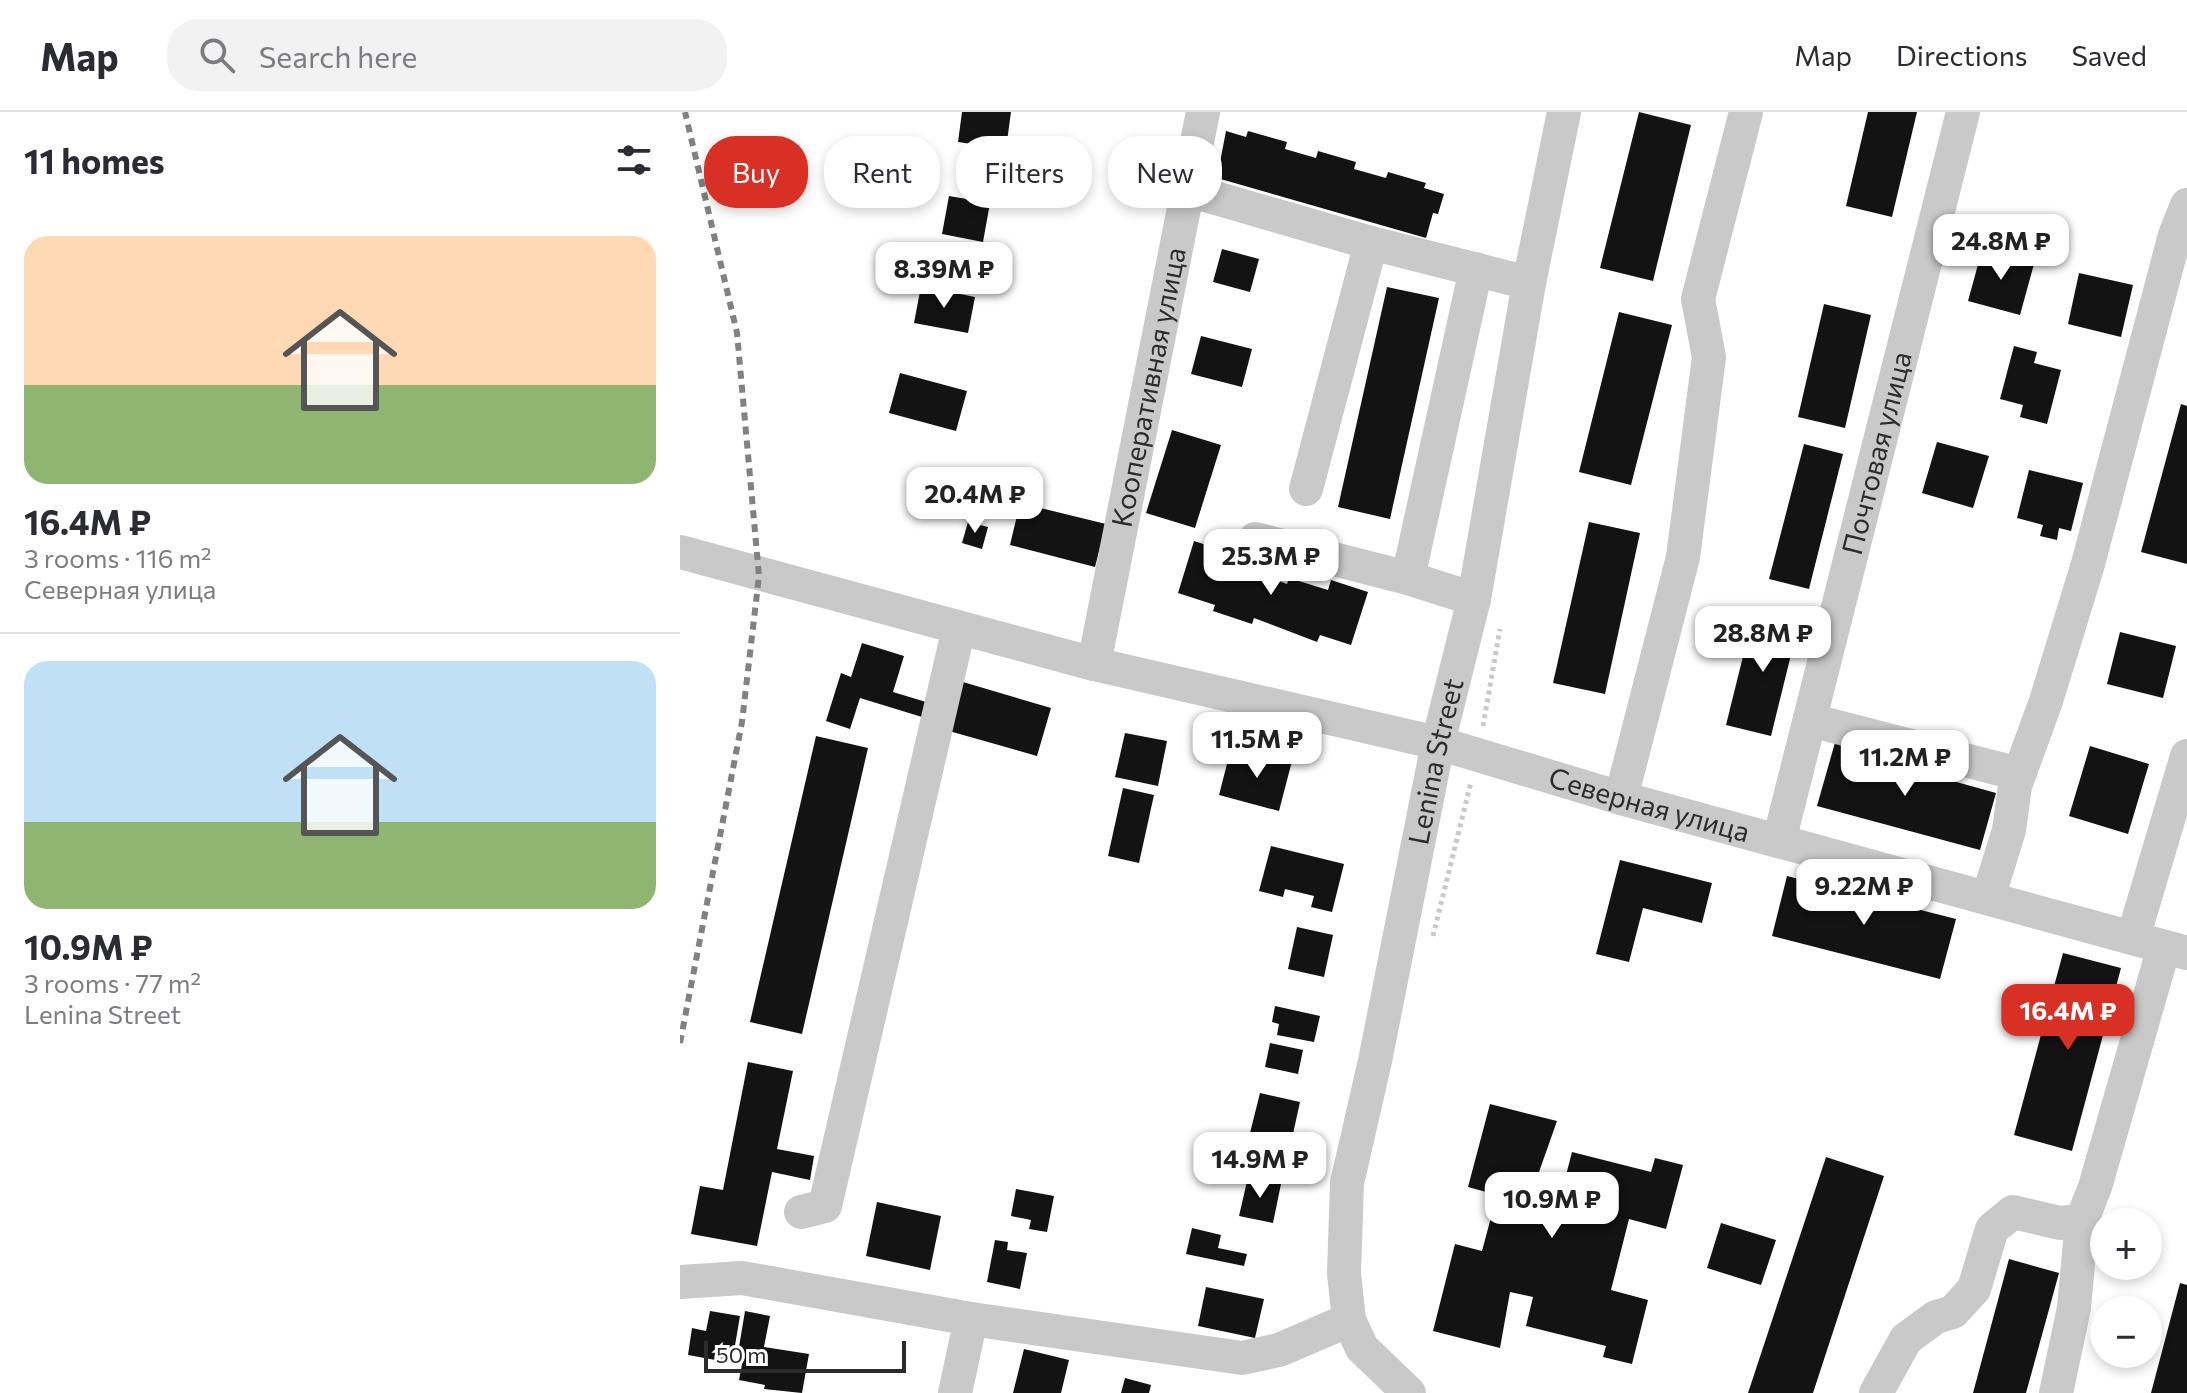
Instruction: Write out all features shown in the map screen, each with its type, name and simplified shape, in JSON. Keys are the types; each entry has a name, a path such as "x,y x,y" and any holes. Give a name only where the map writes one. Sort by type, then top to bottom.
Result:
{"street":[{"name":"Кооперативная улица","path":"1198,136 1203,112"},
{"name":"Lenina Street","path":"1409,1393 1362,1348 1349,1320 1344,1273 1347,1183 1375,1061 1438,743 1474,599 1529,283 1564,112"},
{"path":"1621,798 1683,557 1709,357 1698,299 1746,112"},
{"name":"Почтовая улица","path":"1779,841 1963,112"},
{"path":"1222,200 1371,243 1529,283"},
{"path":"1988,898 2009,830 2019,774 2046,701 2088,564 2175,235 2187,205"},
{"name":"Кооперативная улица","path":"1094,664 1184,208"},
{"path":"1306,489 1371,243"},
{"path":"1408,578 1476,269"},
{"path":"1255,539 1408,578 1474,599"},
{"name":"Северная улица","path":"680,552 1094,664 1438,743 1621,798 2161,946"},
{"path":"801,1212 825,1206 959,628"},
{"path":"1810,720 2019,774"},
{"path":"2056,1393 2074,1308 2082,1220 2095,1187 2161,946 2187,756"},
{"path":"1876,1393 1906,1339 1936,1317 1953,1312 1974,1289 1992,1229 2013,1212 2060,1223 2082,1220"},
{"path":"680,1282 742,1278 971,1319 1242,1358 1279,1350 1349,1320"},
{"path":"955,1393 971,1319"}],"path":[{"path":"1430,950 1478,755"}],"building":[{"path":"962,112 1011,112 1008,136 959,136"},
{"path":"1639,112 1691,125 1653,281 1600,268"},
{"path":"1868,112 1917,112 1892,217 1846,206"},
{"path":"1226,131 1246,137 1248,131 1287,142 1285,149 1316,158 1318,151 1356,162 1354,169 1386,178 1388,172 1426,183 1424,188 1444,194 1438,214 1433,213 1426,238 1222,179"},
{"path":"949,196 956,197 956,208 989,208 983,242 942,234"},
{"path":"1222,249 1259,259 1250,292 1213,282"},
{"path":"1982,250 2034,264 2020,315 1968,301"},
{"path":"2079,273 2133,285 2121,337 2068,324"},
{"path":"921,286 975,297 968,333 914,323"},
{"path":"1387,287 1439,298 1390,519 1338,507"},
{"path":"1824,304 1871,315 1845,428 1798,417"},
{"path":"1619,312 1672,325 1631,485 1579,472"},
{"path":"1201,336 1252,349 1242,387 1191,374"},
{"path":"2014,346 2037,352 2034,363 2061,370 2047,424 2020,417 2023,405 2000,399"},
{"path":"900,373 967,391 956,431 889,413"},
{"path":"2181,404 2187,406 2187,564 2141,552"},
{"path":"1172,430 1221,445 1195,528 1146,513"},
{"path":"1937,442 1989,456 1973,508 1922,493"},
{"path":"1804,444 1843,454 1809,589 1769,579"},
{"path":"2029,470 2083,483 2071,531 2059,528 2057,540 2040,536 2043,525 2017,518"},
{"path":"1020,503 1106,524 1095,567 1010,545"},
{"path":"968,522 988,527 982,549 962,543"},
{"path":"1589,522 1640,533 1605,694 1553,683"},
{"path":"1194,541 1235,554 1233,559 1270,571 1268,577 1287,584 1289,578 1328,590 1331,580 1368,592 1351,645 1320,635 1317,642 1254,618 1252,624 1213,611 1215,605 1178,593"},
{"path":"1754,612 1799,622 1771,736 1726,725"},
{"path":"2120,632 2176,646 2163,698 2107,684"},
{"path":"862,643 904,656 893,692 926,702 922,717 860,698 850,729 826,721 841,673 851,677"},
{"path":"963,682 1051,708 1037,756 949,731"},
{"path":"1125,733 1167,741 1158,786 1115,777"},
{"path":"816,736 868,748 802,1034 750,1022"},
{"path":"1836,739 1859,745 1856,754 1996,793 1980,850 1817,806"},
{"path":"2090,746 2149,764 2128,834 2069,816"},
{"path":"1248,750 1292,761 1279,811 1219,795 1228,760 1244,764"},
{"path":"1123,788 1154,795 1139,863 1108,856"},
{"path":"1271,846 1344,864 1332,912 1311,907 1314,896 1285,889 1283,897 1259,891"},
{"path":"1620,860 1712,883 1702,923 1643,908 1629,962 1596,954"},
{"path":"1787,876 1956,919 1940,979 1772,936"},
{"path":"1297,927 1333,935 1324,977 1288,969"},
{"path":"2063,953 2121,968 2072,1151 2014,1135"},
{"path":"1275,1006 1320,1016 1314,1042 1277,1035 1279,1024 1272,1022"},
{"path":"1270,1043 1303,1050 1298,1074 1265,1067"},
{"path":"748,1062 793,1071 777,1149 814,1156 810,1180 772,1172 757,1246 691,1234 700,1186 723,1190"},
{"path":"1260,1093 1300,1102 1291,1143 1250,1133"},
{"path":"1490,1104 1557,1121 1539,1172 1565,1179 1572,1152 1651,1172 1655,1158 1683,1165 1666,1229 1629,1219 1611,1290 1648,1300 1632,1364 1603,1357 1606,1346 1526,1326 1533,1297 1510,1292 1500,1348 1433,1331 1455,1244 1482,1251 1497,1195 1468,1187"},
{"path":"1826,1157 1884,1176 1813,1393 1748,1393"},
{"path":"1248,1177 1281,1184 1273,1223 1239,1216"},
{"path":"1016,1189 1054,1196 1047,1232 1029,1229 1031,1220 1011,1216"},
{"path":"877,1202 941,1216 930,1270 866,1256"},
{"path":"1721,1223 1776,1240 1761,1285 1707,1268"},
{"path":"1192,1228 1221,1235 1218,1248 1247,1254 1244,1266 1186,1254"},
{"path":"995,1240 1008,1242 1007,1250 1027,1253 1020,1289 987,1282"},
{"path":"2009,1259 2059,1273 2026,1393 1973,1393"},
{"path":"2180,1283 2187,1285 2187,1393 2151,1393 2158,1368 2162,1368 2162,1351"},
{"path":"1206,1287 1264,1299 1255,1338 1198,1326"},
{"path":"710,1311 740,1316 732,1363 688,1355 692,1328 706,1331"},
{"path":"745,1311 770,1316 764,1347 809,1354 802,1393 764,1389 765,1385 739,1380 744,1354 738,1353"},
{"path":"1024,1349 1069,1360 1061,1393 1013,1393"},
{"path":"1125,1378 1151,1385 1149,1393 1121,1393"}],"railway":[{"path":"680,1043 742,722 759,576 737,333 685,112"}]}
